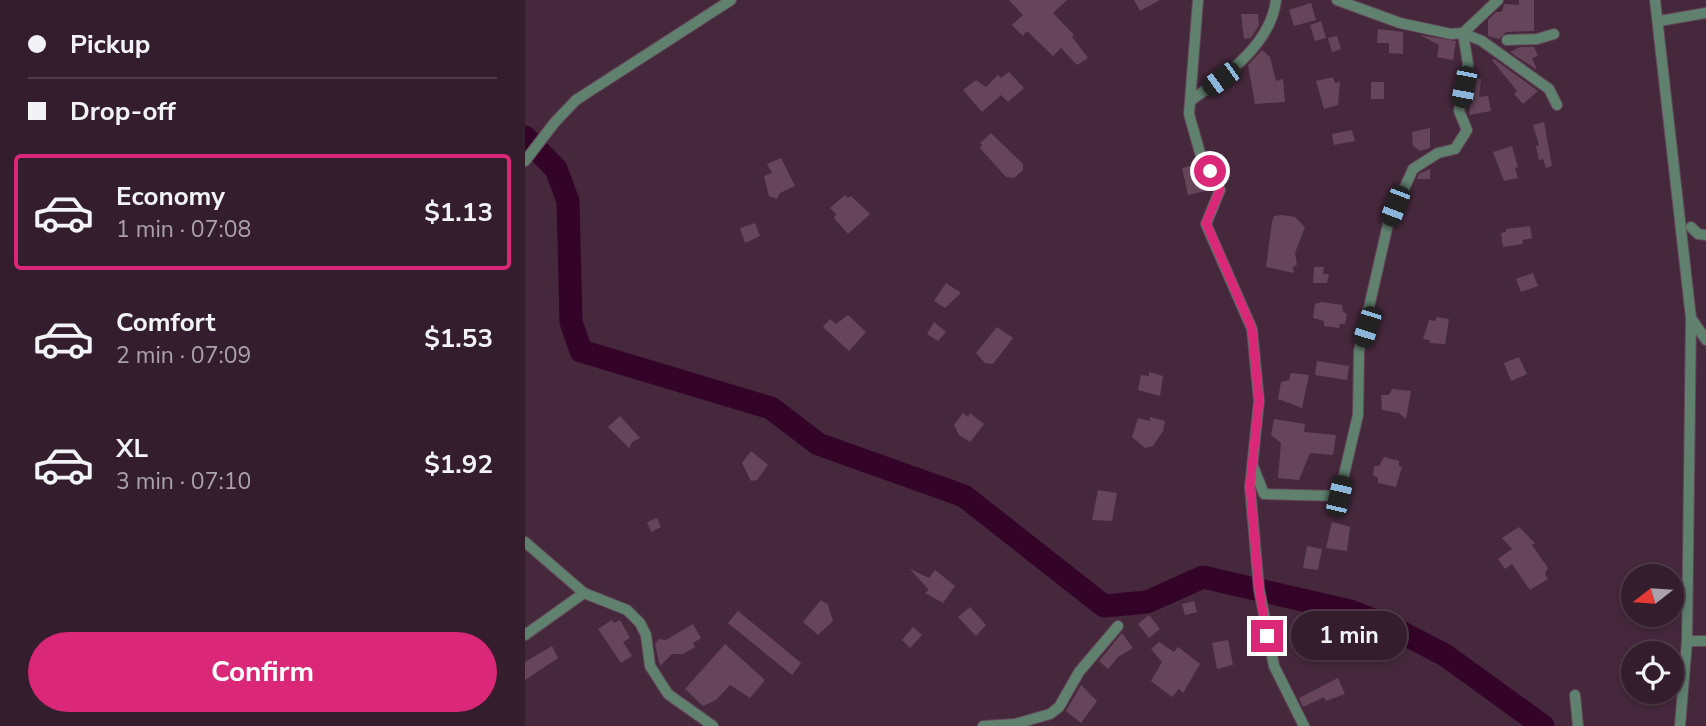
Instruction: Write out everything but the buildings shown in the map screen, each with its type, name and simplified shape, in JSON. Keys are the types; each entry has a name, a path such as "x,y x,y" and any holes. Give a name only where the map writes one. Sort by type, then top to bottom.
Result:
{"street":[{"path":"525,161 576,100 731,0"},
{"path":"1198,0 1189,114 1200,153 1220,190 1206,223 1252,329 1259,401 1250,486 1259,589 1274,666 1304,726"},
{"path":"1190,101 1221,79 1263,34 1271,22 1276,0"},
{"path":"1337,0 1400,23 1451,34 1462,33 1492,46 1549,89 1557,105"},
{"path":"1462,33 1498,0"},
{"path":"1655,0 1691,318 1687,641 1680,726"},
{"path":"1659,21 1706,13"},
{"path":"1252,460 1265,494 1339,496 1358,415 1359,351 1388,224 1413,169 1438,153 1455,149 1467,130 1459,111 1468,64 1462,33"},
{"path":"1507,40 1530,40 1554,33"},
{"path":"1691,227 1698,234 1706,235"},
{"path":"1691,318 1706,341"},
{"path":"525,542 585,593 627,610 640,623 646,635 650,666 668,694 713,726"},
{"path":"525,635 585,593"},
{"path":"983,726 1014,723 1050,714 1059,707 1079,672 1118,626"},
{"path":"1687,641 1706,641"},
{"path":"1576,695 1577,726"}],"waterway":[{"path":"525,137 556,169 568,201 571,322 581,351 771,408 818,444 964,496 1104,606 1147,602 1203,577 1350,611 1389,626 1445,655 1543,726"}],"route":[{"path":"1210,171 1220,190 1206,223 1252,329 1258,367 1258,430 1250,486 1259,589 1267,636"}]}
